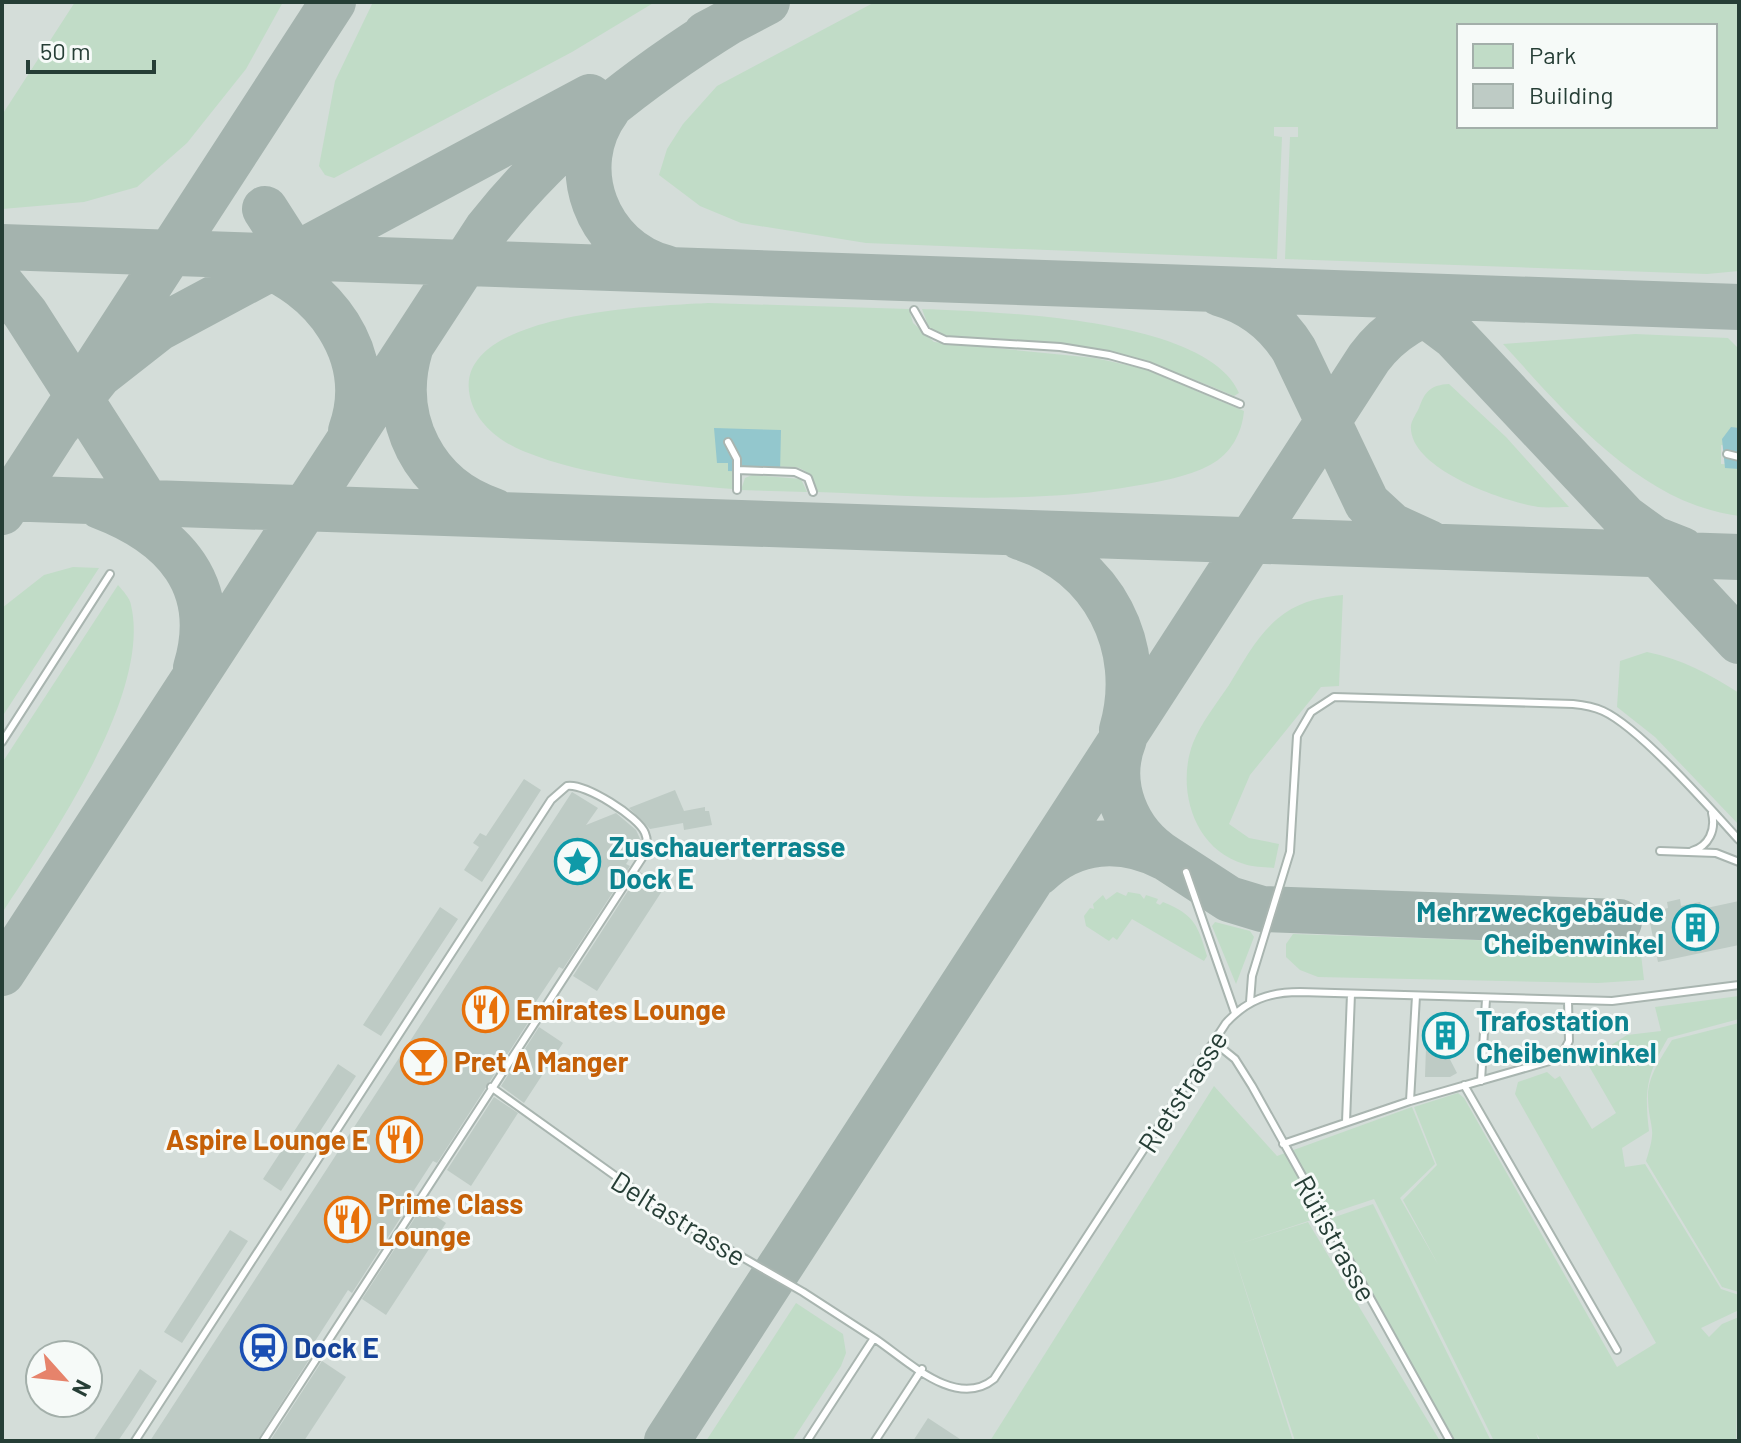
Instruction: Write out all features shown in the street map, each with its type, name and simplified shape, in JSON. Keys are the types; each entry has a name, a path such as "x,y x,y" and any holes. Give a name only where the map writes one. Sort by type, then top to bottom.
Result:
{"lane":[{"path":"914,310 926,331 945,340 1029,344 1109,355 1149,366 1240,404"},
{"path":"728,442 737,459 737,490"},
{"path":"1727,454 1739,457"},
{"path":"737,470 795,472 808,478 813,492"},
{"path":"2,742 110,574"},
{"path":"1250,1002 1252,976 1290,852 1297,736 1311,712 1334,697 1573,704 1594,708 1627,728 1739,840"},
{"path":"135,1441 551,800 567,786 581,786 635,820 645,831 648,844 263,1441"},
{"path":"1688,852 1698,849 1709,838 1714,824 1711,809"},
{"path":"1660,851 1716,853 1739,862"},
{"path":"1186,872 1235,1013"},
{"name":"Rietstrasse","path":"874,1338 945,1384 967,1391 985,1386 994,1379 1214,1042 1235,1013 1250,1002 1286,992 1612,1001 1739,985"},
{"path":"1346,1122 1351,994"},
{"path":"1410,1101 1416,996"},
{"path":"1481,1081 1486,999"},
{"path":"1283,1144 1564,1054 1569,1041 1568,1001"},
{"name":"Rütistrasse","path":"1214,1042 1235,1059 1450,1441"},
{"path":"1464,1085 1617,1350"},
{"name":"Deltastrasse","path":"491,1087 674,1218 874,1338"},
{"path":"807,1441 874,1338"},
{"path":"875,1441 922,1369"}],"shaded area":[{"path":"2,2 1739,2 1739,1441 2,1441"}],"green space":[{"path":"75,2 283,2 246,69 187,143 137,187 84,202 2,209 2,115"},
{"path":"373,2 655,2 572,52 334,178 325,175 319,166 335,81"},
{"path":"875,2 1739,2 1739,271 1707,274 1285,259 1290,137 1298,137 1298,127 1274,127 1274,136 1282,137 1277,259 866,243 741,223 700,206 659,175 667,149 683,124 717,86"},
{"path":"708,303 909,309 913,323 934,342 1095,358 1145,369 1244,411 1243,419 1238,435 1224,455 1210,465 1183,476 1095,492 976,498 817,492 810,475 795,467 733,465 733,489 600,473 548,460 514,447 490,430 477,415 470,397 472,368 492,346 523,330 605,311"},
{"path":"922,309 1046,317 1144,334 1186,348 1219,368 1239,393 1234,396 1167,370 1099,351 1037,341 941,335 929,328"},
{"path":"1635,334 1728,338 1739,349 1739,448 1721,445 1721,464 1739,465 1739,516 1703,508 1669,493 1638,474 1580,426 1503,344"},
{"path":"1449,384 1506,437 1569,507 1538,507 1504,498 1461,481 1425,456 1414,441 1411,425 1426,393"},
{"path":"752,475 801,479 807,492 741,490 745,478"},
{"path":"73,567 99,568 2,717 2,608 44,575"},
{"path":"118,585 130,602 133,641 126,681 112,723 69,807 2,913 2,763"},
{"path":"1343,595 1339,686 1321,687 1250,775 1229,824 1249,838 1279,844 1274,868 1244,864 1212,845 1193,815 1187,779 1193,743 1247,656 1276,620 1299,605"},
{"path":"1647,652 1695,668 1739,693 1739,825 1655,737 1617,707 1620,661"},
{"path":"1117,892 1126,896 1128,892 1140,894 1144,899 1146,895 1158,899 1156,903 1160,905 1163,902 1188,916 1201,936 1207,956 1204,961 1132,919 1117,940 1113,937 1109,941 1086,926 1084,916 1090,908 1094,909 1093,904 1103,895 1106,900"},
{"path":"1215,922 1250,931 1254,937 1236,984 1212,926"},
{"path":"1293,934 1629,945 1641,954 1644,980 1598,983 1318,977 1300,970 1286,957 1286,944"},
{"path":"1739,996 1739,1019 1668,1038 1655,1062 1649,1083 1649,1131 1622,1148 1625,1167 1645,1164 1721,1289 1739,1295 1739,1310 1701,1328 1709,1337 1722,1324 1739,1317 1736,1441 1541,1441 1536,1433 1539,1441 1494,1441 1374,1199 1239,1244 1308,1222 1440,1441 1295,1441 1231,1245 1293,1441 990,1441 1214,1086 1277,1156 1412,1107 1435,1164 1400,1198 1439,1266 1403,1200 1437,1165 1414,1107 1458,1093 1464,1098 1617,1367 1656,1343 1515,1094 1518,1082 1547,1072 1555,1079 1560,1076 1592,1129 1616,1113 1586,1061 1627,1035 1661,1031 1655,1007"},
{"path":"1739,1023 1739,1292 1722,1287 1646,1161 1652,1134 1648,1090 1672,1040"},
{"path":"1373,1204 1491,1441 1454,1441 1329,1219"},
{"path":"796,1303 843,1334 846,1353 841,1366 792,1441 706,1441"}],"water":[{"path":"1731,427 1739,428 1739,469 1725,468 1722,439"},
{"path":"714,428 781,430 780,473 728,471 728,463 717,463"}],"building":[{"path":"524,779 541,790 482,882 464,870 479,847 473,843 480,833 486,836"},
{"path":"675,790 684,811 705,807 712,825 684,830 683,823 650,829 629,808"},
{"name":"Dock E","path":"572,792 598,808 586,825 616,813 636,830 641,841 626,864 630,866 563,969 559,967 525,1018 529,1021 437,1163 433,1161 409,1198 412,1200 352,1293 348,1290 308,1352 312,1355 257,1441 150,1441"},
{"path":"640,872 664,888 597,991 573,976"},
{"name":"Mehrzweckgebäude Cheibenwinkel","path":"1680,899 1681,906 1700,902 1702,909 1739,901 1739,945 1658,962 1648,913 1668,908 1667,902"},
{"path":"440,907 458,919 381,1036 363,1025"},
{"path":"1427,1018 1431,1026 1463,1027 1463,1047 1443,1046 1457,1073 1450,1077 1425,1077"},
{"path":"539,1027 563,1043 524,1103 501,1086"},
{"path":"338,1064 356,1076 281,1191 263,1179"},
{"path":"494,1097 518,1113 471,1186 447,1170"},
{"path":"422,1207 446,1223 386,1315 362,1299"},
{"path":"230,1230 248,1241 182,1343 164,1332"},
{"path":"322,1361 346,1377 304,1441 270,1441"},
{"path":"140,1369 157,1381 131,1422 118,1441 93,1441"},
{"path":"928,1418 963,1441 913,1441"}],"taxiway":[{"path":"2,512 333,2"},
{"path":"706,34 767,2"},
{"path":"2,973 487,229 541,168 600,114 664,65 732,20"},
{"path":"55,430 99,375 159,328 590,97"},
{"path":"608,109 595,132 589,156 589,180 595,204 606,225 622,244 642,258 666,268"},
{"path":"265,209 308,276"},
{"path":"2,247 1739,307"},
{"path":"252,260 278,271 301,286 322,304 338,326 350,350 357,375 357,403 351,431"},
{"path":"2,285 25,313 159,522"},
{"path":"1219,293 1262,314 1280,331 1294,350 1367,503 1392,526 1429,543"},
{"path":"1403,303 1426,315 1454,336 1625,518 1654,539 1682,550"},
{"path":"667,1441 1369,358 1387,338 1408,323 1431,311 1457,303"},
{"path":"410,349 404,401 418,448 448,486 494,511"},
{"path":"2,498 1739,557"},
{"path":"100,506 150,531 185,566 196,588 202,612 202,638 196,668"},
{"path":"1020,537 1049,549 1074,566 1095,588 1111,612 1122,639 1128,668 1128,699 1122,730"},
{"path":"1648,543 1739,641"},
{"path":"1038,873 1067,853 1099,844 1132,846 1166,858 1140,835 1123,806 1117,773 1124,739"},
{"path":"1166,858 1229,899 1262,909 1619,922"}],"place":[{"name":"Zuschauerterrasse Dock E","path":"578,862"},
{"name":"Mehrzweckgebäude Cheibenwinkel","path":"1695,927"},
{"name":"Emirates Lounge","path":"485,1009"},
{"name":"Trafostation Cheibenwinkel","path":"1445,1036"},
{"name":"Pret A Manger","path":"423,1061"},
{"name":"Aspire Lounge E","path":"399,1139"},
{"name":"Prime Class Lounge","path":"347,1219"},
{"name":"Dock E","path":"263,1347"}]}
